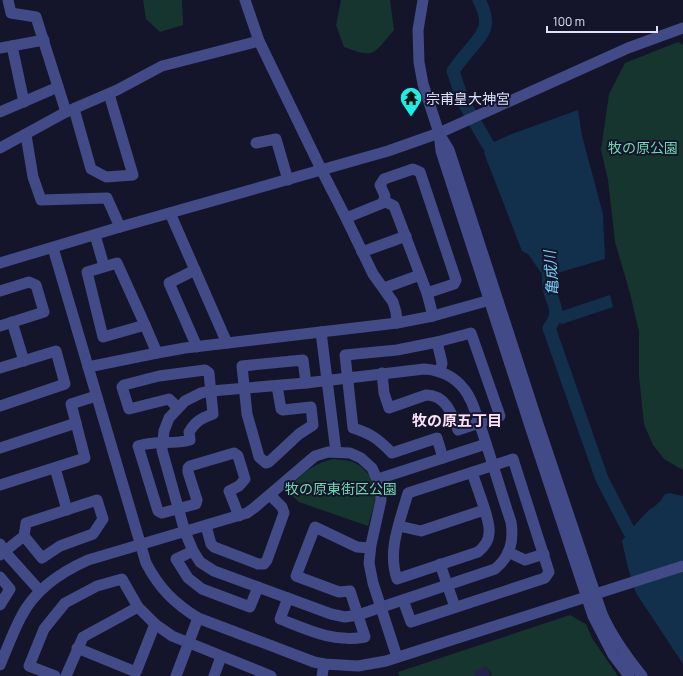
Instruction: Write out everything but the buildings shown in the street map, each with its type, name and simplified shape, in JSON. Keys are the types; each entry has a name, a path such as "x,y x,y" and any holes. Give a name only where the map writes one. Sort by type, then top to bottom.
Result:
{"street":[{"path":"8,0 11,13 36,17 58,87 70,111 91,170 106,177 133,175 109,94"},
{"path":"245,0 259,41 322,171 373,274 393,302 397,323"},
{"path":"423,0 418,30 419,62 423,84 439,133 441,151 490,300 591,595 609,630 642,676"},
{"path":"0,263 120,227 322,171 388,151 439,133 628,48 683,28"},
{"path":"0,48 44,40"},
{"path":"0,148 70,111 109,94 162,66 259,41"},
{"path":"12,46 24,102"},
{"path":"0,112 58,87"},
{"path":"439,133 449,150 591,595 593,616 613,654 629,676"},
{"path":"26,135 33,177 41,200 107,198 120,227"},
{"path":"256,143 276,139 288,180"},
{"path":"346,218 381,205 385,196 380,185 384,179 413,169 420,172 456,280 454,284 427,293"},
{"path":"384,201 393,204 394,206 427,293 433,316"},
{"path":"170,213 227,343"},
{"path":"95,235 104,266"},
{"path":"362,252 406,236"},
{"path":"53,248 146,563 161,588 185,610 198,618 314,662 358,666 377,663 398,657 683,566"},
{"path":"145,324 103,337 87,272 117,263 145,324 157,352"},
{"path":"195,270 169,282 197,347"},
{"path":"384,288 420,275"},
{"path":"0,291 29,282 36,285 44,312 0,326"},
{"path":"88,367 157,352 397,323 433,316 490,300"},
{"path":"12,322 24,360"},
{"path":"321,332 336,452"},
{"path":"382,373 384,393 389,408 426,395 431,395 442,400 450,409 458,430 478,422 500,416 471,333 397,350 345,355 353,428 366,432 378,439 392,453 437,438 443,458"},
{"path":"437,342 442,363 440,372"},
{"path":"0,368 56,350 65,384 0,406"},
{"path":"277,386 281,409 311,407 313,425 299,434 269,462 266,463 259,457 247,414 242,366 303,360 306,383"},
{"path":"424,369 440,372 453,379 464,389 486,444 511,522 513,537 508,552 503,561 495,569 381,608 358,615 344,617 331,614 258,587 207,567 200,562 193,551 186,532 162,450 164,431 169,418 178,408 193,397 211,391 328,380 424,369"},
{"path":"178,408 169,399 129,409 122,387 124,385 159,376 205,370 208,372 213,414 203,417 195,422 189,432 190,440 181,442 153,442 138,446 158,511 162,513 196,504 197,500 188,468 190,466 234,453 238,456 246,479 239,486 229,491 239,516"},
{"path":"0,485 85,458 71,404 96,396"},
{"path":"0,448 76,423"},
{"path":"378,479 486,444"},
{"path":"0,665 20,617 40,591 58,575 78,564 239,516 254,508 311,459 321,453 336,452 350,453 361,458 372,468 378,479 381,500 370,548 369,563 373,583 398,657"},
{"path":"403,600 411,622 545,578 549,570 513,458 408,493 393,555 394,570 397,579 478,552 484,546 490,533 489,524 472,472"},
{"path":"55,468 67,510"},
{"path":"206,526 211,544 214,547 258,564 264,564 267,560 284,512 282,507 270,495"},
{"path":"97,500 103,519 94,534 60,546 42,558 24,536 26,523 97,500"},
{"path":"399,526 421,531 484,510"},
{"path":"288,598 280,619 329,637 347,639 365,637 350,591 339,592 296,576 315,527 357,547 370,548"},
{"path":"24,536 2,550 40,591"},
{"path":"193,551 176,560 188,578 202,589 250,608 258,587"},
{"path":"508,552 525,560 544,554"},
{"path":"440,564 455,608"},
{"path":"0,577 10,589 0,605"},
{"path":"55,676 28,666 44,629 65,603 98,586 122,579 138,607 155,624 172,636 188,644 271,676"},
{"path":"66,676 83,637 138,607"},
{"path":"176,676 198,618"},
{"path":"77,648 136,672 155,624"},
{"path":"214,676 221,656"},
{"path":"322,676 324,664"}],"green space":[{"path":"143,0 182,0 183,25 160,32 146,19"},
{"path":"341,0 390,0 394,30 373,52 362,53 344,47 336,25"},
{"name":"牧の原公園","path":"678,42 683,45 683,470 664,459 653,445 644,424 639,376 639,332 630,293 615,242 608,180 601,150 609,94 625,63"},
{"name":"牧の原東街区公園","path":"334,459 356,463 365,471 372,481 375,499 368,526 299,502 286,489 313,467"},
{"path":"570,615 586,624 592,638 618,676 399,676 398,672"}],"water":[{"path":"578,110 582,136 603,214 605,259 544,277 528,254 522,251 484,153 488,145 509,135"},
{"path":"610,295 613,307 562,324 555,320 556,313"},
{"path":"669,493 683,496 683,664 636,593 628,568 622,541 644,515 659,503 664,495"}],"waterway":[{"name":"亀成川","path":"479,0 483,9 486,23 482,35 453,71 463,101 488,145 501,155"},
{"name":"亀成川","path":"549,259 549,288 556,313 549,328 602,479 629,531 644,540"}],"place":[{"name":"宗甫皇大神宮","path":"411,118"}],"district":[{"name":"牧の原五丁目","path":"457,420"}]}
